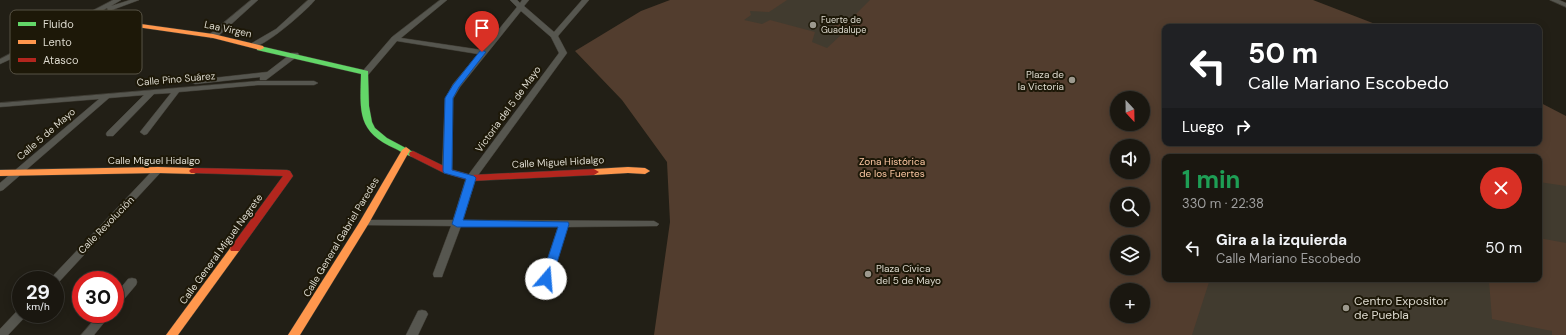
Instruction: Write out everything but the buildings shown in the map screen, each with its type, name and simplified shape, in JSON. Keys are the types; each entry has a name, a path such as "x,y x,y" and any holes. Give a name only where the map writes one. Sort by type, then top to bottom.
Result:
{"street":[{"path":"100,10 118,0"},
{"path":"108,10 136,0"},
{"path":"213,36 254,0"},
{"path":"255,45 278,30 312,0"},
{"path":"365,73 395,39 444,0"},
{"path":"513,0 554,36 586,0"},
{"path":"447,171 449,98 456,86 482,52 526,0"},
{"path":"1553,0 1566,5"},
{"name":"Laa Virgen","path":"142,26 213,36 365,73"},
{"name":"Victoria del 5 de Mayo","path":"438,274 457,224 471,178 563,53 554,36"},
{"path":"395,39 482,52"},
{"name":"Calle Pino Suárez","path":"109,94 258,83 267,74 294,55"},
{"path":"0,62 10,57"},
{"name":"Calle Miguel Hidalgo","path":"365,73 365,106 367,122 377,136 447,171 471,178 628,170 645,171"},
{"name":"Calle Pino Suárez","path":"0,105 109,94 267,74"},
{"path":"203,88 209,81"},
{"path":"258,83 314,83"},
{"path":"144,132 177,90"},
{"path":"110,134 152,92"},
{"name":"Calle 5 de Mayo","path":"0,188 109,94"},
{"name":"Calle General Gabriel Paredes","path":"294,335 364,222 406,150"},
{"name":"Calle Miguel Hidalgo","path":"0,173 158,170 284,172 287,173 288,176"},
{"name":"Calle Revolución","path":"63,271 158,170"},
{"name":"Calle General Miguel Negrete","path":"172,335 288,176"},
{"path":"364,222 457,224 654,224"},
{"path":"546,279 564,224"},
{"path":"124,291 132,282"},
{"path":"412,335 422,314"},
{"path":"2,335 13,323"},
{"path":"87,335 97,323"}],"green space":[{"name":"Zona Histórica de los Fuertes","path":"670,0 1313,0 1375,24 1162,24 1162,146 1542,146 1542,104 1566,116 1566,335 654,335 670,222 667,162 622,100 575,51 641,11"}],"traffic: fast":[{"path":"260,48 365,73 365,106 368,122 372,129 384,140 413,154"}],"traffic: slow":[{"path":"142,26 213,36 260,48"},
{"path":"294,335 364,223 406,150"},
{"path":"0,173 158,170 194,171"},
{"path":"594,172 628,170 645,171"},
{"path":"172,335 235,249"}],"traffic: jam":[{"path":"413,154 447,171 471,178 594,172"},
{"path":"194,171 287,173 288,176 235,249"}],"place":[{"name":"Fuerte de Guadalupe","path":"813,25"},
{"name":"Plaza de la Victoria","path":"1072,80"},
{"name":"Plaza Cívica del 5 de Mayo","path":"868,274"},
{"name":"Centro Expositor de Puebla","path":"1346,308"}],"route":[{"path":"482,52 456,86 449,98 447,171 471,178 457,224 564,224 546,279"}]}
